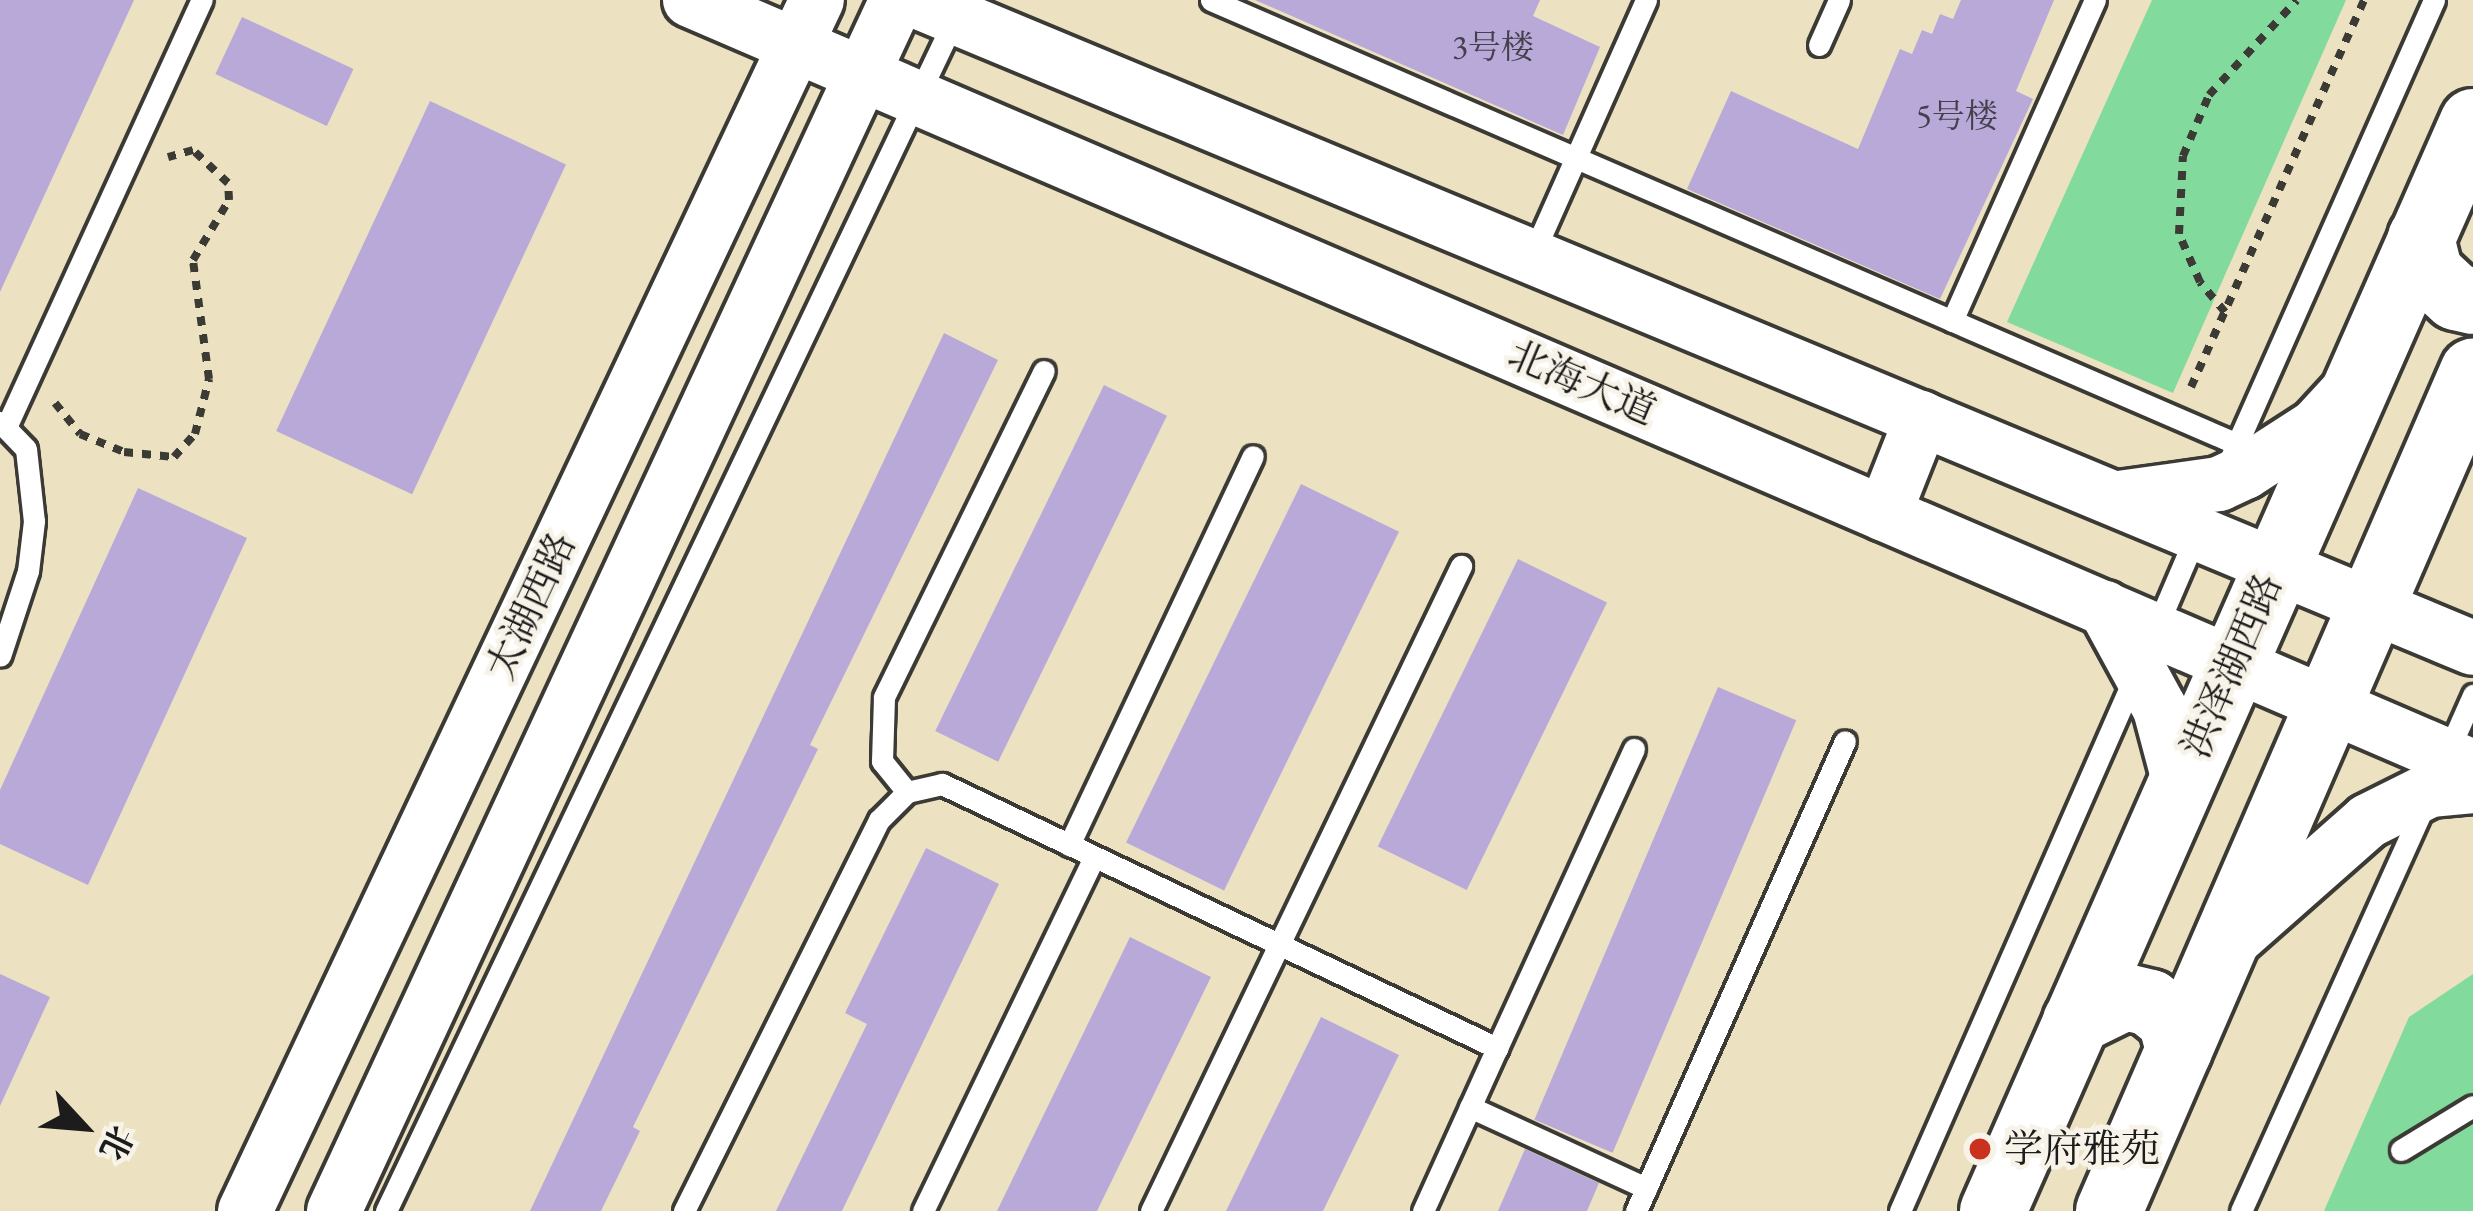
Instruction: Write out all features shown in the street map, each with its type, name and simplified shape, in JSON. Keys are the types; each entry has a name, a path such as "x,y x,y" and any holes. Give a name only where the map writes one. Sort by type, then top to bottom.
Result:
{"main road":[{"name":"洪泽湖西路","path":"1993,1211 2473,122"},
{"path":"2421,238 2430,273 2456,297 2473,301"},
{"path":"2109,1211 2473,372"},
{"path":"2077,1021 2126,997 2150,1003 2171,1020 2179,1050"}],"street":[{"name":"北海大道","path":"690,0 783,18 864,73 2105,608 2148,647 2233,664 2328,704 2456,775"},
{"name":"太湖西路","path":"334,1211 897,0"},
{"path":"944,6 2116,498 2218,487 2316,426 2356,382"},
{"name":"太湖西路","path":"245,1211 783,18"},
{"path":"1885,514 1922,418"},
{"path":"2218,487 2276,564 2473,648"},
{"path":"2148,647 2180,784"},
{"path":"2222,952 2314,861 2368,821 2456,775"}],"lane":[{"path":"0,656 28,571 34,521 26,448 4,424 202,0"},
{"path":"1211,0 2176,419 2218,487"},
{"path":"1532,256 1646,0"},
{"path":"1819,45 1839,0"},
{"path":"1952,321 2096,0"},
{"path":"1900,1211 2434,0"},
{"path":"386,1211 917,96 944,6"},
{"path":"907,792 882,760 884,698 1044,371"},
{"path":"1070,844 1253,456"},
{"path":"1151,1211 1461,566"},
{"path":"2241,1211 2456,775 2473,695"},
{"path":"1636,1211 1845,741"},
{"path":"1423,1211 1634,749"},
{"path":"684,1211 879,820 907,792 943,784 1497,1048"},
{"path":"923,1211 1094,857"},
{"path":"2401,1150 2473,1106"},
{"path":"1469,1107 1646,1188"}],"path":[{"path":"2225,312 2187,261 2179,234 2186,142 2209,95 2297,0"},
{"path":"2176,419 2364,0"},
{"path":"30,376 80,434 154,458 186,450 209,379 193,260 230,200 228,182 193,150 166,158 156,172"}],"green space":[{"path":"2152,0 2346,0 2173,393 2007,322"},
{"path":"2473,974 2473,1211 2324,1211 2409,1017"}],"building":[{"path":"0,0 134,0 0,292"},
{"path":"1255,0 1540,0 1533,16 1600,47 1563,135"},
{"path":"1961,0 2054,0 2016,91 2033,99 1940,299 1687,189 1731,91 1858,149 1900,49 1912,54 1922,30 1932,34 1940,14 1953,19"},
{"path":"242,17 353,69 327,126 215,74"},
{"path":"430,101 566,164 412,494 276,431"},
{"path":"944,333 998,360 810,745 818,749 633,1127 640,1131 601,1211 530,1211"},
{"path":"1104,385 1167,416 998,762 935,731"},
{"path":"1301,484 1399,532 1224,890 1126,843"},
{"path":"138,488 247,538 88,885 0,844 0,790"},
{"path":"1518,559 1607,602 1467,890 1378,847"},
{"path":"1718,687 1796,720 1613,1153 1534,1120"},
{"path":"926,848 999,884 842,1211 776,1211 867,1024 845,1013"},
{"path":"1130,937 1211,977 1097,1211 997,1211"},
{"path":"0,974 50,997 0,1106"},
{"path":"1321,1017 1399,1055 1323,1211 1226,1211"},
{"path":"1525,1149 1599,1183 1587,1211 1498,1211"}],"place":[{"name":"学府雅苑","path":"1980,1149"}]}
